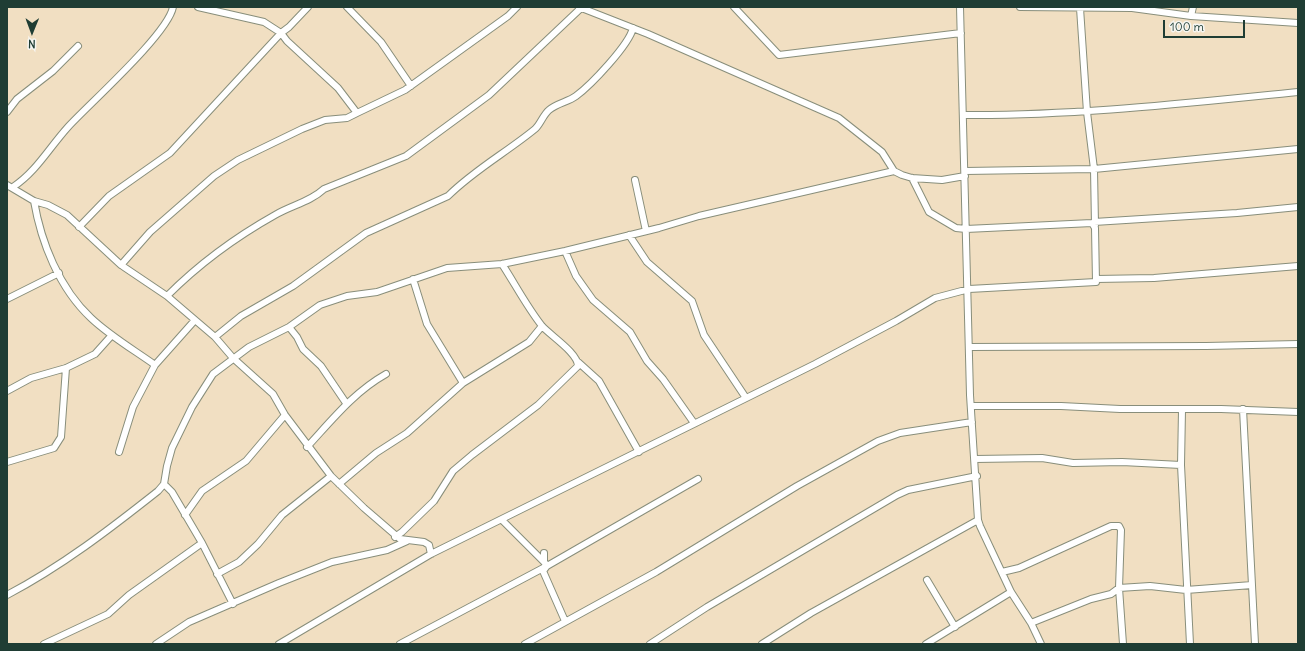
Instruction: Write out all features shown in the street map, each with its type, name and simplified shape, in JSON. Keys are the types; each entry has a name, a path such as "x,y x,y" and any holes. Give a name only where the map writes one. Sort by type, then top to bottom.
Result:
{"street":[{"path":"10,186 26,179 68,127 112,84 167,23 173,7"},
{"path":"198,7 264,22 280,32 287,41 346,96 357,113"},
{"path":"232,15 233,7"},
{"path":"79,227 110,196 170,153 280,32 290,27 308,7"},
{"path":"347,7 381,42 411,86"},
{"path":"121,264 150,232 214,176 238,160 302,129 325,120 347,118 411,86 508,16 516,7"},
{"path":"734,7 779,55 960,33"},
{"path":"960,7 969,289 971,406 977,476 978,520 1011,592 1031,623 1041,644"},
{"path":"1020,7 1132,8 1191,16 1298,23"},
{"path":"1191,16 1193,7"},
{"path":"167,296 191,271 233,239 277,214 314,199 324,189 406,156 489,95 580,8 633,28 839,118 882,152 894,171"},
{"path":"279,644 432,554 639,452 882,329 935,298 969,289 1094,283 1096,279 1094,169 1087,112 1080,8"},
{"path":"214,337 241,316 293,286 366,233 448,196 458,185 507,152 538,127 540,119 550,109 577,96 602,71 630,37 633,28"},
{"path":"7,112 16,99 53,71 76,50 78,46"},
{"path":"963,115 1087,112 1298,92"},
{"path":"7,595 38,579 76,554 120,522 164,484 172,448 192,407 212,374 249,347 289,327 320,305 348,296 377,292 447,268 502,264 565,251 699,216 894,171 912,178 942,180 965,173 1094,169 1298,150"},
{"path":"912,178 929,212 956,228 966,229 1094,224 1237,214 1298,207"},
{"path":"635,180 646,231"},
{"path":"10,186 34,201 48,205 68,215 79,227 121,264 167,296 195,320 214,337 233,358 273,394 285,415 307,446 339,484 395,537 407,541 424,542 429,545 432,554"},
{"path":"34,201 38,226 59,273 82,309 112,335 155,365"},
{"path":"629,235 647,262 692,302 704,335 746,398"},
{"path":"565,251 576,276 593,300 630,332 648,361 663,379 694,423"},
{"path":"502,264 542,326 572,354 578,362 600,381 639,452"},
{"path":"1096,279 1154,278 1298,266"},
{"path":"7,299 59,273"},
{"path":"412,279 427,324 463,383"},
{"path":"119,452 133,407 155,365 195,320"},
{"path":"339,484 376,453 407,433 463,383 528,342 542,326"},
{"path":"289,327 297,336 303,350 320,366 346,403"},
{"path":"7,392 31,378 66,368 95,354 112,335"},
{"path":"969,347 1298,344"},
{"path":"395,537 434,502 454,471 472,454 538,404 576,370 578,362"},
{"path":"7,462 48,451 58,444 61,437 66,368"},
{"path":"307,446 346,403 374,381 386,374"},
{"path":"971,406 1061,406 1182,410 1243,409 1298,412"},
{"path":"1243,409 1255,644"},
{"path":"1182,410 1181,466 1186,590 1190,644"},
{"path":"185,514 202,491 246,461 285,415"},
{"path":"525,644 537,641 565,621 656,572 797,486 878,441 900,433 972,422"},
{"path":"975,459 1042,458 1073,463 1122,462 1181,466"},
{"path":"217,574 240,562 258,544 282,515 331,476"},
{"path":"650,644 707,607 897,495 950,481 977,476"},
{"path":"400,644 547,566 698,479"},
{"path":"164,484 172,492 202,543 233,604"},
{"path":"502,520 547,566"},
{"path":"762,644 811,613 978,520"},
{"path":"1002,572 1018,568 1111,526 1119,526 1121,530 1119,588 1123,644"},
{"path":"156,644 189,622 279,583 332,562 387,550 407,541"},
{"path":"44,644 108,614 129,595 202,543"},
{"path":"544,553 544,562 547,566"},
{"path":"547,566 543,571 565,621"},
{"path":"927,580 955,627"},
{"path":"1031,623 1091,599 1111,594 1119,588 1150,586 1186,590 1252,585"},
{"path":"926,644 1011,592"}]}
